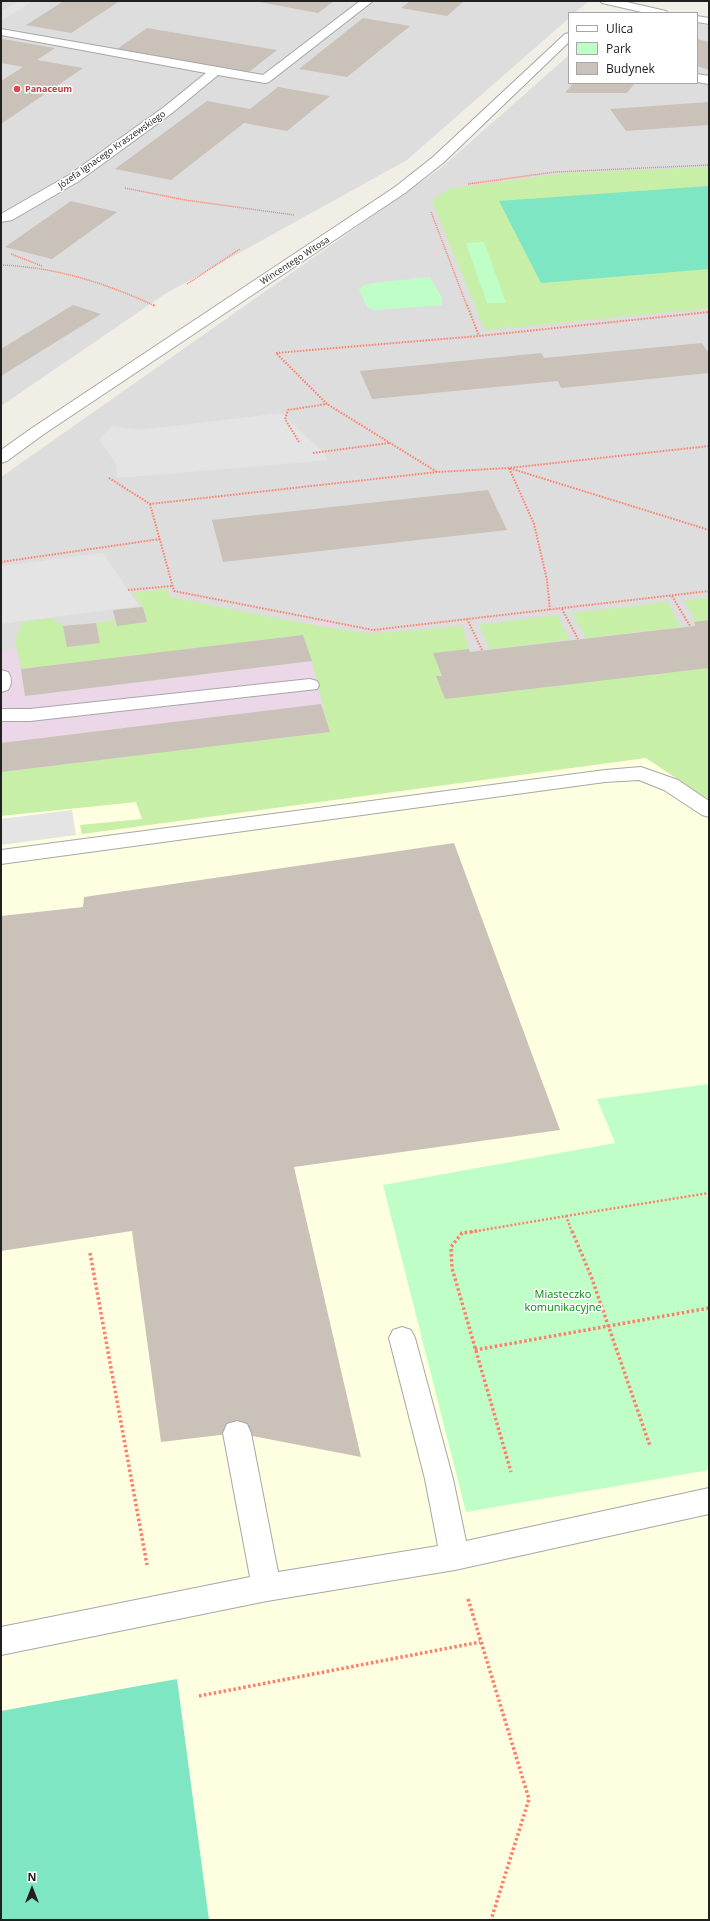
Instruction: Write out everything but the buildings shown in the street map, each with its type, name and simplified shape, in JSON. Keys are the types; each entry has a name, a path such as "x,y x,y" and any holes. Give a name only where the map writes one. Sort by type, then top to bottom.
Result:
{"street":[{"path":"1,32 265,79 367,1"},
{"path":"597,9 606,1 657,12"},
{"path":"698,19 709,21"},
{"name":"Wincentego Witosa","path":"1,458 38,431 400,190 438,160 568,37"},
{"name":"Józefa Ignacego Kraszewskiego","path":"1,218 7,217 74,178 168,110 216,71"},
{"path":"698,78 709,80"},
{"path":"1,676 1,686"},
{"path":"1,715 30,715 310,685"},
{"path":"1,857 605,776 641,773 671,785 709,810"},
{"path":"402,1338 439,1479 455,1557"},
{"path":"237,1433 267,1587"},
{"path":"1,1641 267,1587 455,1557 709,1501"}],"path":[{"path":"463,185 555,172 709,165"},
{"path":"74,178 185,200 299,216"},
{"path":"431,212 479,336"},
{"path":"8,253 46,268 125,292 197,325"},
{"path":"1,265 46,268"},
{"path":"437,472 327,404 276,353 479,336 709,312"},
{"path":"299,442 285,419 288,410 327,404"},
{"path":"313,452 390,443"},
{"path":"109,478 150,504 437,472 509,468 709,446"},
{"path":"509,468 709,530"},
{"path":"509,468 534,524 547,580 550,610"},
{"path":"150,504 174,591 373,630 709,591"},
{"path":"1,562 160,539"},
{"path":"128,590 172,586"},
{"path":"672,596 690,626"},
{"path":"562,609 578,639"},
{"path":"467,619 482,650"},
{"path":"511,1472 452,1268 451,1247 462,1234 709,1193"},
{"path":"566,1216 591,1276 609,1325 650,1446"},
{"path":"90,1253 155,1610"},
{"path":"475,1350 709,1308"},
{"path":"455,1557 529,1799 491,1920"},
{"path":"199,1696 480,1642"}],"shaded area":[{"path":"1,1 589,1 575,12 568,12 568,19 407,160 165,294 1,406"},
{"path":"18,1 33,1 1,21 1,11"},
{"path":"698,23 709,26 709,780 1,813 1,477 441,168 568,56 568,84 698,84"},
{"path":"281,413 324,453 328,460 117,478 116,464 99,439 112,426 140,430"},
{"path":"103,553 139,606 1,624 1,566"},
{"path":"332,620 406,744 1,794 1,651"},
{"path":"635,733 709,780 709,1920 1,1920 1,813"},
{"path":"72,810 76,835 1,845 1,819"}],"green space":[{"path":"709,167 709,308 485,330 432,201 448,189 565,173"},
{"path":"709,186 709,269 541,283 499,201"},
{"path":"484,242 506,303 487,303 466,243"},
{"path":"430,277 442,298 442,305 375,310 367,307 359,290 362,286 374,283"},
{"path":"167,589 170,597 285,620 370,634 462,626 469,649 433,653 442,676 436,676 445,699 709,668 709,800 646,758 82,834 80,825 142,819 136,802 1,816 1,772 329,732 312,661 303,635 21,669 15,642 22,622 52,618 63,626 68,647 100,643 96,623 115,620 117,626 147,622 143,607 133,593"},
{"path":"709,597 709,620 694,622 693,616 684,600"},
{"path":"668,602 680,627 586,638 572,613"},
{"path":"557,615 570,640 490,649 479,625"},
{"name":"Miasteczko komunikacyjne","path":"709,1084 709,1470 466,1512 383,1185 615,1143 597,1099"},
{"path":"177,1679 209,1920 1,1920 1,1711"}],"place":[{"name":"Panaceum","path":"17,89"}]}
